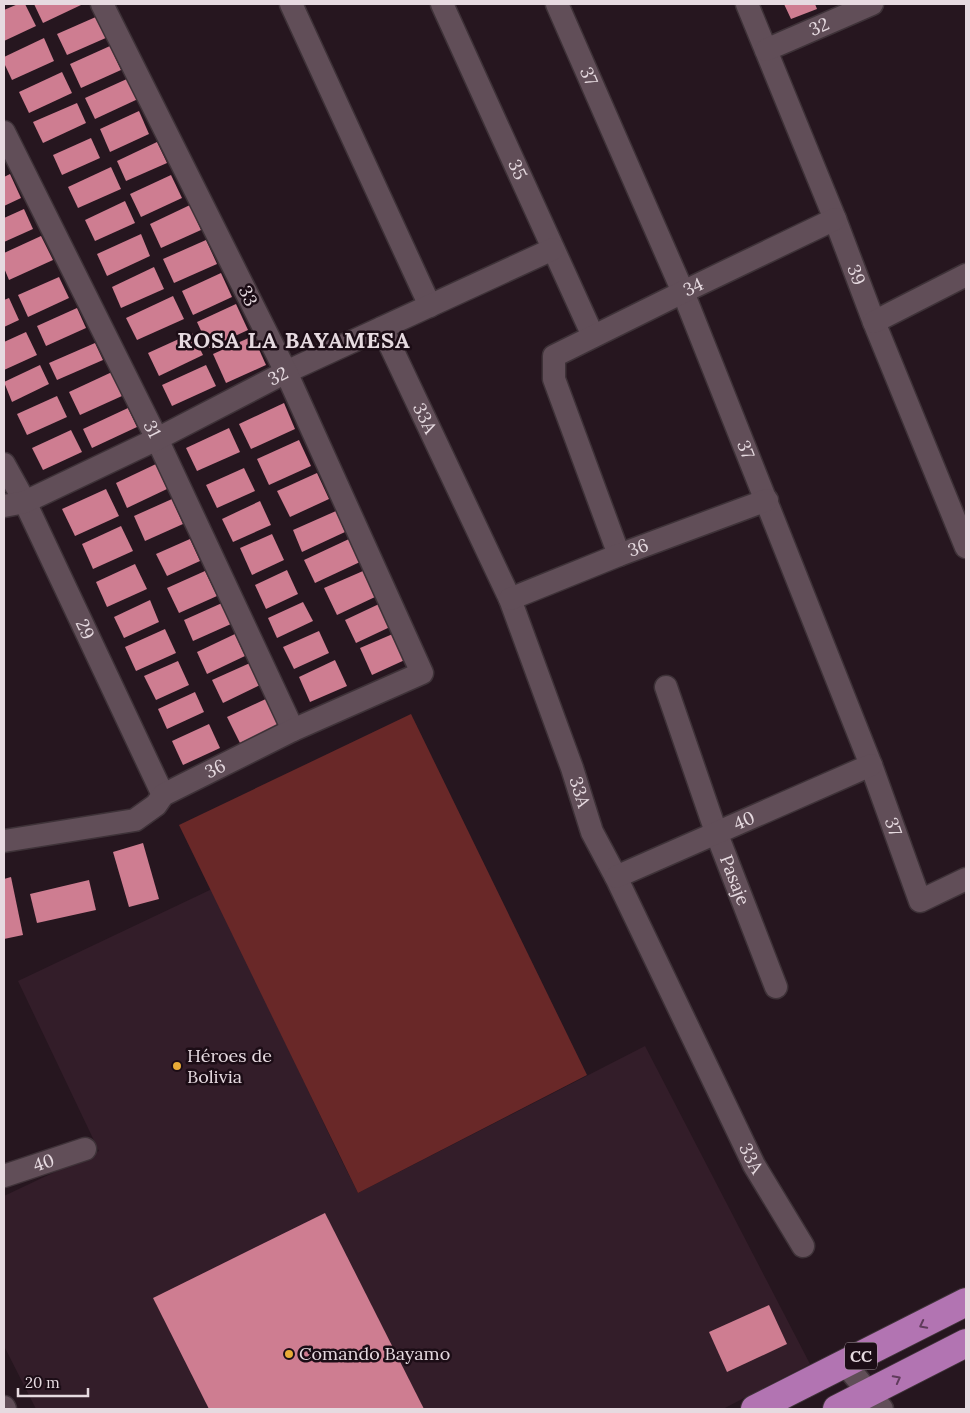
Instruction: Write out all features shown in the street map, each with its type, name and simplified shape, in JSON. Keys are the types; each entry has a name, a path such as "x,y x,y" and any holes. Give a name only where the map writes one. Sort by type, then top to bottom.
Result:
{"highway":[{"name":"CC","path":"755,1409 966,1302"},
{"name":"CC","path":"838,1409 875,1402 966,1343"}],"street":[{"name":"33","path":"102,4 286,372 422,673"},
{"path":"291,4 430,306"},
{"name":"35","path":"442,4 593,336"},
{"name":"37","path":"557,4 683,292 871,765 920,901 966,879"},
{"name":"39","path":"747,4 966,547"},
{"name":"32","path":"766,50 872,4"},
{"name":"31","path":"4,132 157,439 293,730"},
{"name":"34","path":"619,555 554,378 554,356 835,219"},
{"name":"32","path":"14,504 157,439 286,372 553,249"},
{"path":"874,322 966,275"},
{"name":"33A","path":"382,328 510,600 572,768 592,832 616,876 754,1165 803,1246"},
{"name":"29","path":"4,464 14,504 163,795"},
{"name":"36","path":"510,600 619,555 766,500"},
{"name":"36","path":"4,841 135,820 156,805 163,795 293,730 422,673"},
{"name":"Pasaje","path":"666,687 716,832 776,986"},
{"name":"40","path":"616,876 871,765"},
{"name":"40","path":"4,1176 85,1149"},
{"path":"846,1364 875,1402"}],"shaded area":[{"path":"411,714 587,1075 358,1193 179,825"},
{"path":"212,889 358,1193 645,1046 810,1364 723,1409 36,1409 4,1346 4,1196 99,1151 18,981"}],"building":[{"path":"18,4 25,4 36,26 4,41 4,10"},
{"path":"34,4 80,4 81,5 43,23"},
{"path":"784,4 815,4 817,9 791,19"},
{"path":"98,16 108,37 67,55 57,34"},
{"path":"44,38 54,61 12,80 4,63 4,57"},
{"path":"110,46 121,70 81,88 70,64"},
{"path":"62,72 72,93 29,113 19,92"},
{"path":"129,78 138,99 95,119 85,98"},
{"path":"77,103 86,123 43,143 33,122"},
{"path":"139,111 149,134 110,152 100,129"},
{"path":"91,138 100,158 62,175 53,155"},
{"path":"157,142 167,163 126,181 117,161"},
{"path":"111,167 121,189 78,208 68,187"},
{"path":"10,174 21,198 4,206 4,177"},
{"path":"171,175 182,198 141,217 130,194"},
{"path":"125,201 135,223 95,241 85,220"},
{"path":"190,205 201,230 161,248 150,224"},
{"path":"24,209 33,229 4,242 4,218"},
{"path":"141,234 150,256 107,276 97,254"},
{"path":"41,236 53,260 9,280 4,268 4,253"},
{"path":"206,240 217,264 174,283 163,259"},
{"path":"154,267 164,289 121,308 112,287"},
{"path":"221,273 232,297 193,315 182,291"},
{"path":"59,277 69,298 28,317 18,295"},
{"path":"173,296 184,319 137,340 126,318"},
{"path":"9,298 19,320 4,327 4,300"},
{"path":"236,304 248,330 209,348 197,322"},
{"path":"77,308 86,328 46,346 37,326"},
{"path":"26,332 37,355 4,370 4,342"},
{"path":"192,333 203,355 159,376 148,353"},
{"path":"253,336 266,365 226,383 213,354"},
{"path":"95,343 103,360 57,380 49,363"},
{"path":"40,365 49,384 12,402 4,382"},
{"path":"206,365 216,386 172,406 162,385"},
{"path":"112,372 122,396 80,415 69,392"},
{"path":"57,396 67,417 27,435 17,414"},
{"path":"284,403 295,429 251,449 239,424"},
{"path":"128,408 137,427 92,448 83,429"},
{"path":"229,428 240,452 197,471 186,448"},
{"path":"71,430 82,452 43,470 32,448"},
{"path":"299,440 311,466 269,485 257,459"},
{"path":"156,464 167,489 127,508 116,483"},
{"path":"244,468 255,491 217,508 206,485"},
{"path":"317,473 329,499 290,517 277,491"},
{"path":"106,489 119,516 75,536 62,509"},
{"path":"172,499 183,524 145,541 134,516"},
{"path":"260,501 271,525 233,542 222,519"},
{"path":"336,511 345,532 302,552 293,530"},
{"path":"121,526 133,551 93,569 82,544"},
{"path":"272,534 284,560 252,575 240,548"},
{"path":"190,539 200,561 167,576 156,554"},
{"path":"349,539 360,562 315,583 304,560"},
{"path":"135,564 147,589 107,607 96,582"},
{"path":"287,570 298,594 266,609 255,585"},
{"path":"205,571 217,596 179,613 167,588"},
{"path":"363,571 375,597 337,615 324,588"},
{"path":"150,600 159,622 124,638 114,617"},
{"path":"303,602 313,621 277,638 268,618"},
{"path":"222,603 231,624 193,641 184,620"},
{"path":"379,604 390,627 356,643 345,620"},
{"path":"165,629 176,653 136,671 125,647"},
{"path":"319,631 329,653 294,669 283,647"},
{"path":"395,633 407,659 372,675 360,648"},
{"path":"235,634 245,656 207,674 197,652"},
{"path":"335,660 347,686 310,702 299,677"},
{"path":"178,661 189,685 156,700 144,676"},
{"path":"250,663 260,685 223,703 212,680"},
{"path":"195,692 204,712 167,729 158,709"},
{"path":"270,697 282,724 240,743 227,717"},
{"path":"209,724 220,748 183,765 172,741"},
{"path":"143,843 159,899 129,907 113,852"},
{"path":"11,877 23,935 4,939 4,879"},
{"path":"89,880 96,910 37,923 30,894"},
{"name":"Comando Bayamo","path":"325,1213 424,1409 209,1409 153,1298"},
{"path":"769,1305 787,1344 727,1372 709,1332"}],"place":[{"name":"Héroes de Bolivia","path":"177,1066"},
{"name":"Comando Bayamo","path":"289,1354"}],"district":[{"name":"ROSA LA BAYAMESA","path":"294,340"}]}
